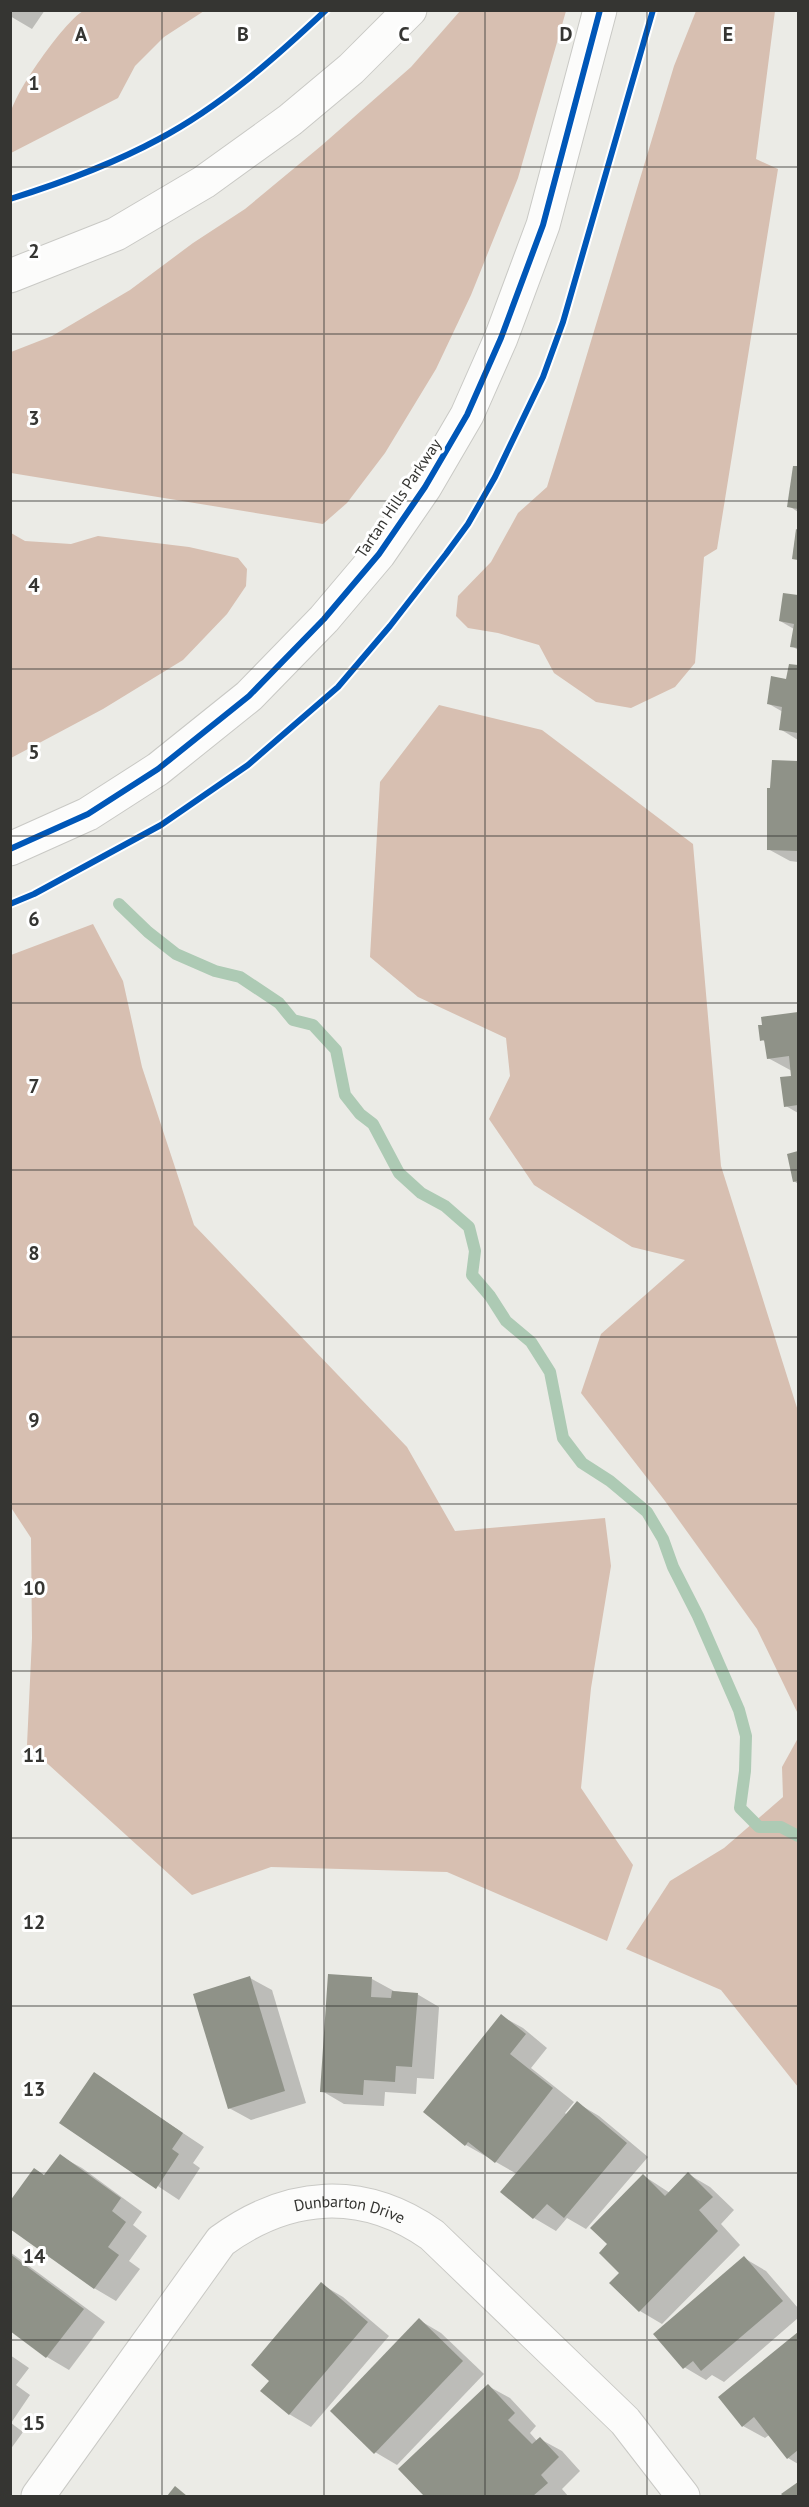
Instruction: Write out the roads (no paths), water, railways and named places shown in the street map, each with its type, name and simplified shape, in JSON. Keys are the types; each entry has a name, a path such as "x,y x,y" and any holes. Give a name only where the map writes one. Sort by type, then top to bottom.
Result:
{"street":[{"path":"10,276 116,234 204,182 290,120 351,69 410,10"},
{"name":"Tartan Hills Parkway","path":"10,849 88,814 158,769 249,696 324,619 379,554 425,487 467,415 501,338 543,225 600,10"},
{"name":"Dunbarton Drive","path":"38,2496 220,2241 245,2223 266,2214 288,2206 318,2200 348,2201 385,2209 432,2235 625,2421 683,2496"}],"waterway":[{"path":"119,904 148,932 176,954 215,971 240,977 279,1003 293,1020 313,1025 336,1050 345,1095 360,1114 373,1124 399,1173 421,1193 445,1206 469,1227 475,1251 472,1275 490,1296 506,1321 531,1342 550,1372 563,1438 582,1463 610,1481 647,1512 663,1539 673,1567 698,1616 739,1710 746,1736 745,1771 740,1808 759,1827 781,1827 798,1836"}]}
